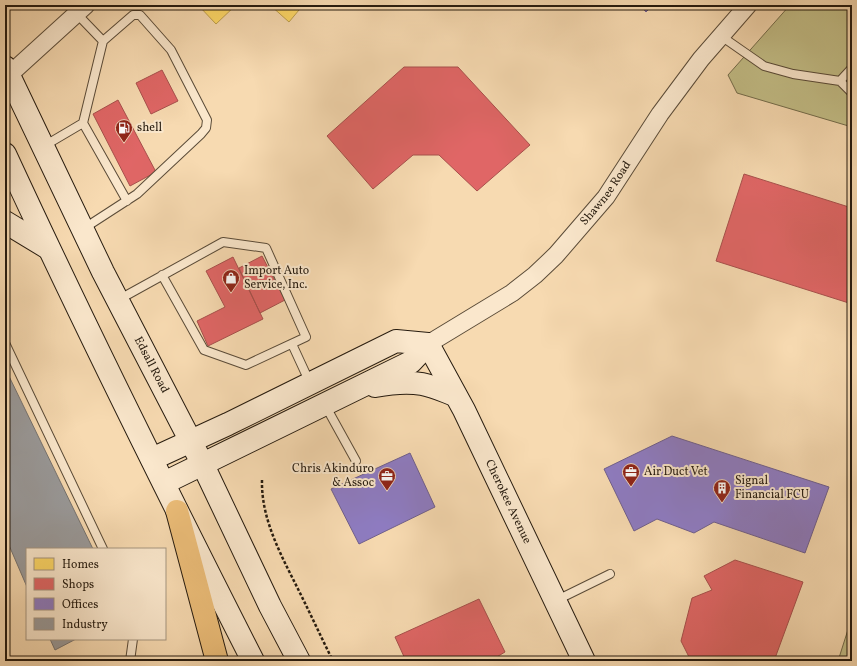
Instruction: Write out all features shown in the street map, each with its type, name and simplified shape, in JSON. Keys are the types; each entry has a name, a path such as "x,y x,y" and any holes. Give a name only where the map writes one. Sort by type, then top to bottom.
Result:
{"highway":[{"path":"177,511 217,661"}],"main road":[{"name":"Edsall Road","path":"6,75 43,146 82,230 117,300 191,441 270,606 299,661"},
{"path":"5,154 48,248 177,511 254,661"},
{"path":"5,222 48,248"},
{"path":"152,459 396,340 428,344"},
{"path":"164,483 411,362 428,344"},
{"name":"Cherokee Avenue","path":"428,344 464,410 584,661"},
{"path":"353,391 400,382 412,382 423,384 455,395"}],"street":[{"name":"Shawnee Road","path":"428,344 512,293 535,275 556,255 606,197 660,114 701,59 748,5"},
{"path":"6,75 82,9"}],"lane":[{"path":"82,9 103,41"},
{"path":"82,230 127,201 137,194 206,128 207,120 171,50 140,15 133,15 103,41 83,123 127,201"},
{"path":"721,36 764,66 793,74 840,81 852,93"},
{"path":"840,81 852,68"},
{"path":"43,146 83,123"},
{"path":"117,300 162,275 223,242 266,248 306,337 246,365 204,350 162,275"},
{"path":"5,343 103,548"},
{"path":"292,344 310,383"},
{"path":"324,405 356,461"},
{"path":"555,601 610,574"},
{"path":"130,661 133,640"}],"path":[{"path":"262,480 262,495 268,522 283,559 333,661"}],"shaded area":[{"path":"790,5 852,5 852,127 737,93 728,75"},
{"path":"852,617 852,661 838,661"}],"building: Homes":[{"path":"198,5 236,5 216,24"},
{"path":"270,5 293,5 299,10 289,22"}],"building: Shops":[{"path":"404,67 458,67 530,145 477,191 439,155 413,155 373,189 327,136"},
{"path":"162,70 178,101 151,114 136,83"},
{"name":"shell","path":"118,100 156,172 130,186 93,114"},
{"path":"744,174 852,208 852,304 716,261"},
{"path":"262,256 285,300 260,313 239,268"},
{"path":"233,257 263,319 208,346 197,321 225,307 206,271"},
{"path":"735,560 803,582 774,661 691,661 681,641 692,598 712,590 704,576"},
{"path":"479,599 505,652 490,661 406,661 395,637"}],"building: Offices":[{"path":"640,5 653,5 646,12"},
{"name":"Signal Financial FCU","path":"672,436 829,487 805,553 714,522 694,533 657,519 634,531 604,469"},
{"path":"410,453 435,507 359,544 331,489"}],"building: Industry":[{"path":"5,368 93,548 26,548 26,585 5,536"},
{"path":"50,640 74,640 55,650"}],"place":[{"name":"shell","path":"124,143"},
{"name":"Import Auto Service, Inc.","path":"231,293"},
{"name":"Air Duct Vet","path":"631,487"},
{"name":"Chris Akinduro & Assoc","path":"387,491"},
{"name":"Signal Financial FCU","path":"722,503"}]}
